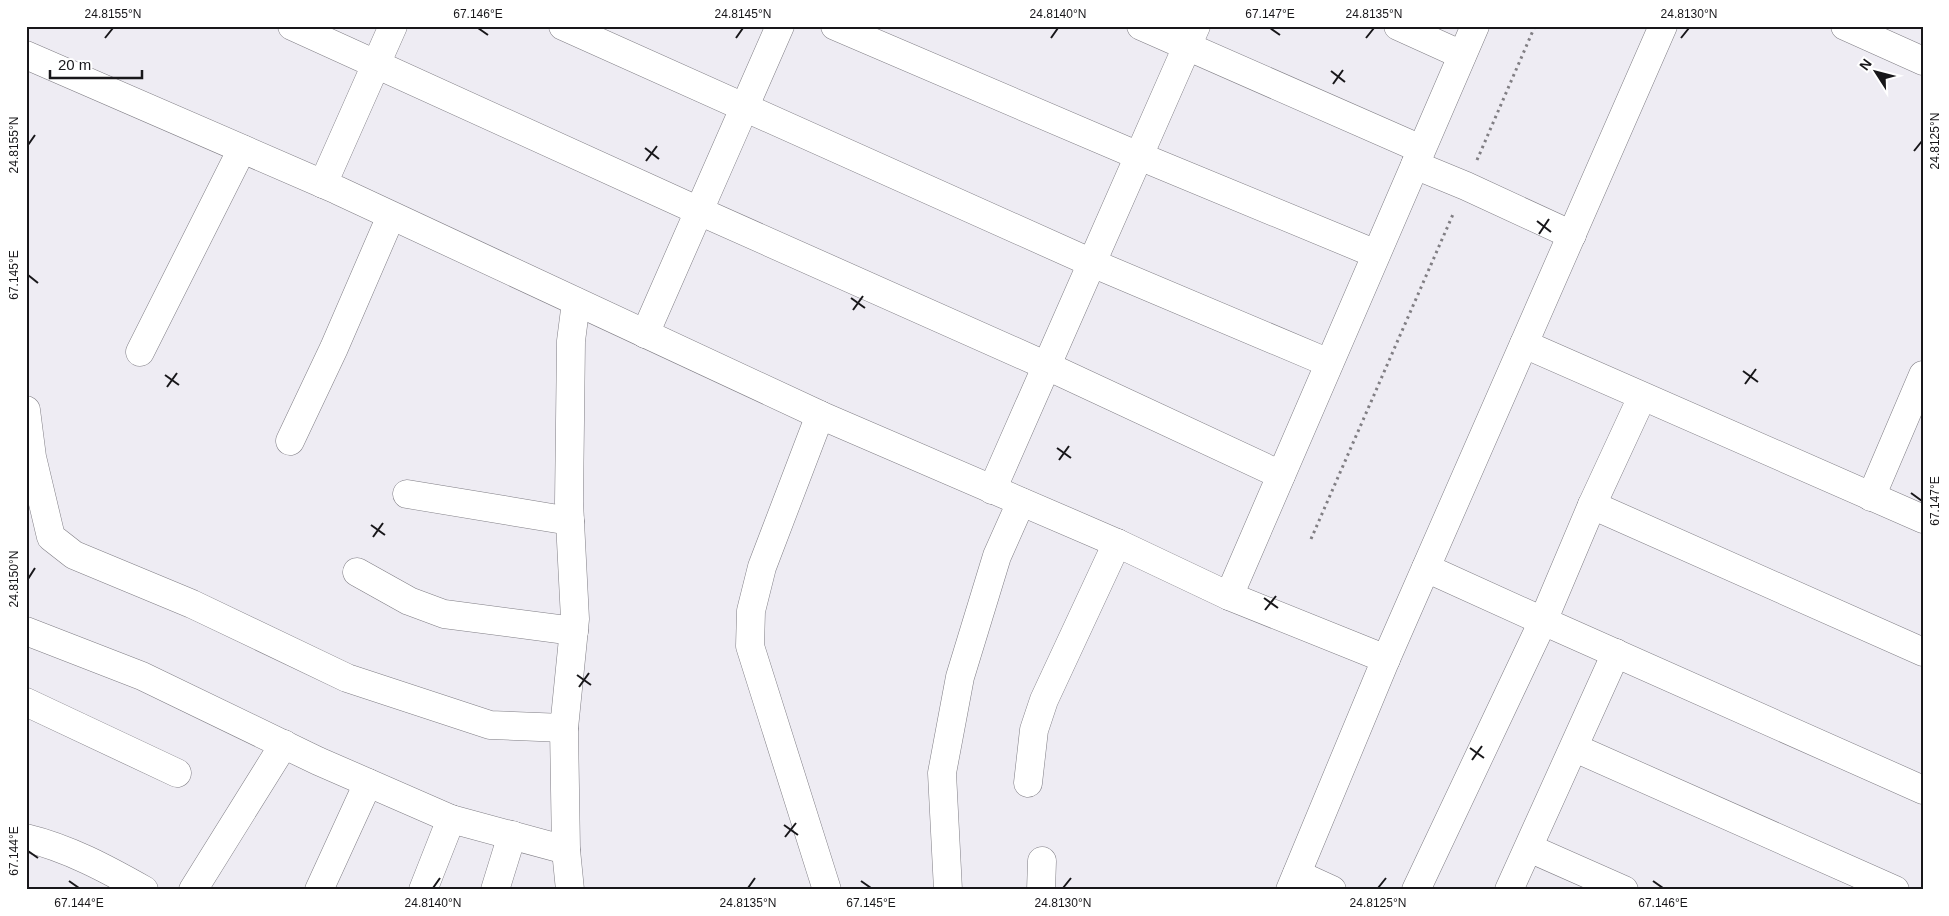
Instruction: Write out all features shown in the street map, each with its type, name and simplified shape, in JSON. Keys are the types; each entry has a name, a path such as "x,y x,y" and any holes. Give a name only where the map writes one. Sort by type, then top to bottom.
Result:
{"street":[{"path":"292,26 699,211 1047,366 1281,475"},
{"path":"323,184 393,26"},
{"path":"563,26 1092,263 1329,364"},
{"path":"646,334 780,26"},
{"path":"835,26 1139,156 1376,254"},
{"path":"1141,26 1192,37 1418,157 1466,186 1572,235"},
{"path":"1398,26 1462,55"},
{"path":"1229,596 1474,26"},
{"path":"1332,890 1294,882 1386,659 1663,26"},
{"path":"1845,26 1923,61"},
{"path":"992,490 1192,37"},
{"path":"26,55 323,184 820,415 1117,543 1229,596 1386,659"},
{"path":"140,352 242,149"},
{"path":"290,441 334,348 391,216"},
{"path":"570,890 566,850 564,728 575,619 570,521 571,341 576,302"},
{"path":"1524,344 1923,519"},
{"path":"1871,496 1923,375"},
{"path":"1416,890 1543,622 1592,505 1642,396"},
{"path":"26,410 32,457 51,537 74,555 192,604 346,678 490,725 564,728"},
{"path":"820,415 762,567 751,611 750,646 827,890"},
{"path":"407,494 570,521"},
{"path":"948,890 942,773 960,677 996,556 1021,502"},
{"path":"1592,505 1923,652"},
{"path":"1028,782 1034,730 1044,700 1117,543"},
{"path":"1426,568 1543,622 1923,790"},
{"path":"357,572 409,601 444,614 574,631"},
{"path":"26,631 142,676 368,783 451,819 566,850"},
{"path":"1509,890 1616,653"},
{"path":"26,702 177,773"},
{"path":"193,890 284,744"},
{"path":"1574,748 1895,890"},
{"path":"319,890 368,783"},
{"path":"423,890 451,819"},
{"path":"495,890 512,835"},
{"path":"26,838 47,843 101,866 144,890"},
{"path":"1529,848 1624,890"},
{"path":"1042,861 1042,890"}],"path":[{"path":"1311,539 1535,26"}]}
